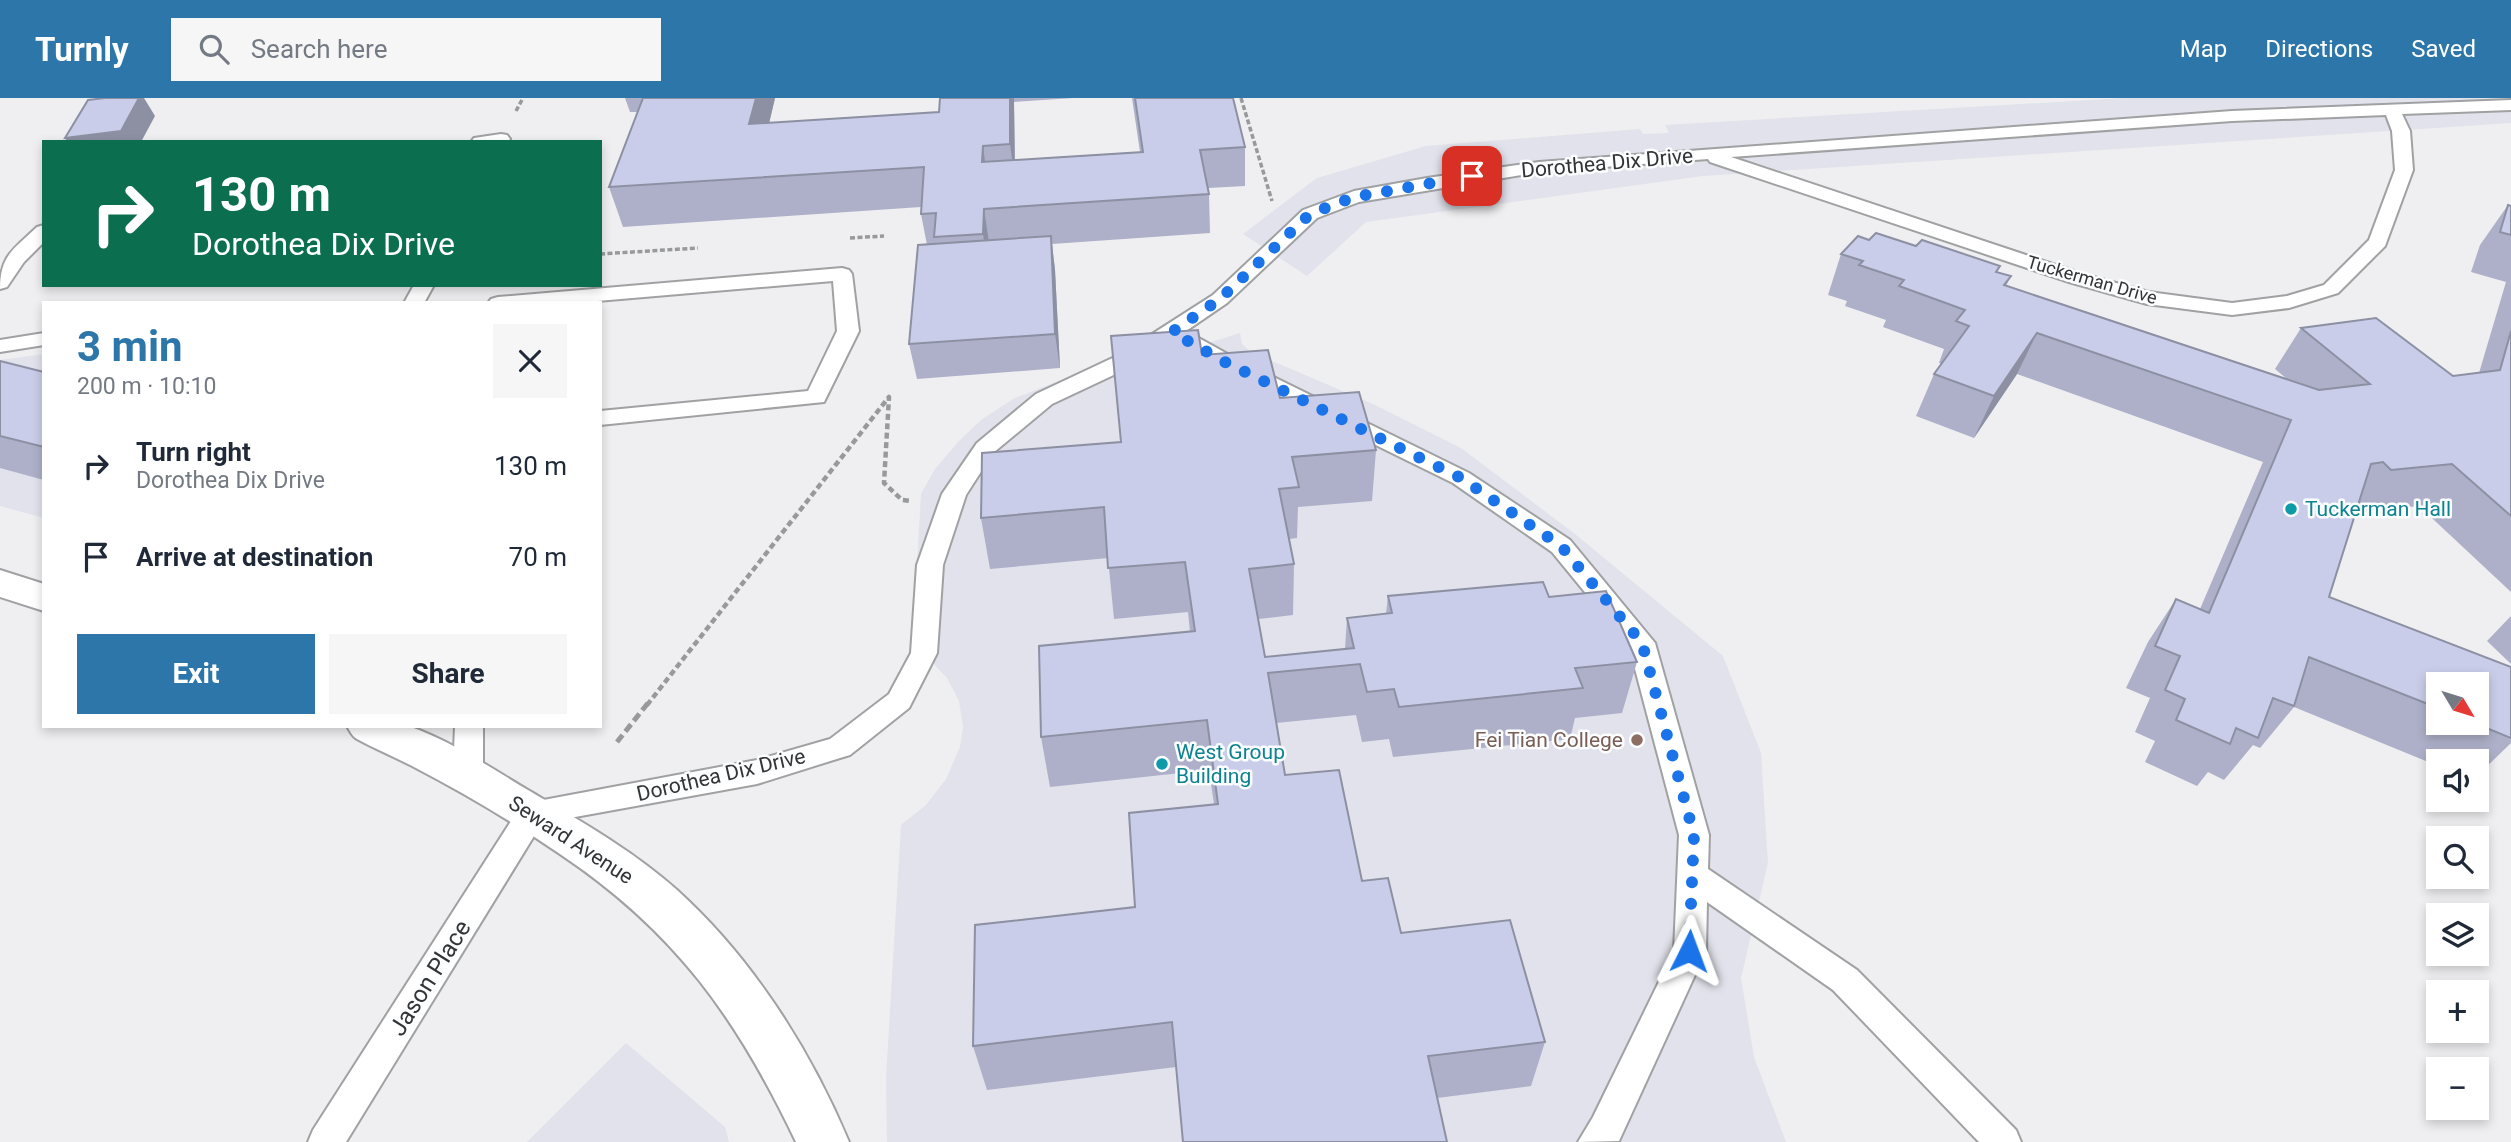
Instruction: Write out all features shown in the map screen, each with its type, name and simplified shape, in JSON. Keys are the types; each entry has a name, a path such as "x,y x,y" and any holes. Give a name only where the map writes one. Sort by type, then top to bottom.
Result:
{"street":[{"path":"0,583 42,597"},
{"name":"Seward Avenue","path":"373,728 426,751 533,813 578,840 638,884 689,933 729,979 783,1059 823,1142"}],"lane":[{"path":"2207,98 2232,116"},
{"name":"Dorothea Dix Drive","path":"533,813 757,772 840,747 899,701 924,653 930,565 954,494 985,448 1044,399 1129,359 1220,299 1310,214 1354,197 1427,183 1539,167 2232,116 2511,105"},
{"name":"Tuckerman Drive","path":"1704,154 2076,278 2147,298 2232,309 2289,302 2331,289 2378,242 2404,170 2401,131 2392,110"},
{"path":"0,283 16,258 42,233"},
{"path":"522,301 842,274 848,331 816,397 602,418"},
{"path":"1172,332 1225,362 1461,478 1561,546 1642,643 1694,835 1689,951 1606,1129 1596,1142"},
{"path":"0,346 42,339"},
{"path":"468,728 468,775"},
{"name":"Jason Place","path":"326,1142 533,813"},
{"path":"1693,875 1844,980 2003,1142"}],"path":[{"path":"1241,98 1283,237"},
{"path":"617,742 889,397 890,424 884,461 884,483 902,500 914,502"}],"shaded area":[{"path":"2124,98 2511,98 2511,123 1703,176 1366,222 1307,276 1243,234 1317,178 1426,146 1640,129 1643,134 1669,133 1665,125"},
{"name":"Fei Tian College","path":"1240,333 1242,344 1251,352 1373,404 1461,448 1575,534 1723,656 1761,753 1768,863 1741,978 1754,1057 1786,1142 887,1142 886,1078 901,825 926,805 946,779 960,747 963,727 959,701 947,678 932,662 912,650 921,494 935,469 959,441 981,420 1013,399 1076,374 1139,365"},
{"path":"42,354 42,517 0,506 0,360"},
{"path":"626,1043 725,1127 729,1142 527,1142"}],"building":[{"path":"139,98 121,131 65,138 88,100"},
{"path":"643,98 756,98 749,124 939,112 940,98 1010,98 1010,144 983,146 982,162 1143,152 1135,98 1233,98 1245,147 1200,150 1209,194 984,209 983,234 934,237 936,213 921,214 924,167 609,187"},
{"path":"2508,205 2511,206 2511,235 2500,232"},
{"path":"1876,233 1916,246 1922,240 2000,266 1996,272 2011,276 2004,285 2319,390 2370,384 2301,328 2376,318 2453,376 2500,370 2511,331 2511,516 2452,464 2391,470 2383,462 2371,464 2329,597 2511,667 2511,738 2489,729 2489,672 2426,672 2426,703 2309,657 2294,706 2273,698 2258,738 2236,728 2230,744 2176,720 2185,699 2165,690 2180,656 2155,646 2176,599 2209,613 2291,420 2037,333 1994,396 1934,374 1969,326 1956,321 1965,310 1899,286 1904,280 1859,265 1863,261 1841,254 1858,236 1869,240"},
{"path":"1051,236 1055,334 909,344 918,245"},
{"name":"West Group Building","path":"1198,330 1202,355 1268,350 1280,398 1359,392 1376,450 1292,457 1299,487 1279,489 1294,564 1249,569 1265,657 1354,648 1347,618 1392,613 1388,596 1543,582 1549,597 1606,591 1637,662 1575,668 1583,688 1399,707 1394,689 1367,692 1360,664 1268,673 1285,775 1339,770 1362,881 1388,878 1401,933 1510,920 1545,1042 1428,1056 1447,1142 1183,1142 1172,1022 973,1046 975,925 1135,907 1129,813 1218,804 1207,720 1041,737 1039,646 1195,631 1185,562 1108,568 1104,507 981,518 982,453 1121,442 1111,336"},
{"path":"0,361 42,372 42,446 0,436"}],"place":[{"name":"Tuckerman Hall","path":"2291,509"},
{"name":"Fei Tian College","path":"1637,740"},
{"name":"West Group Building","path":"1162,764"}],"route":[{"path":"1472,176 1354,197 1310,214 1220,299 1172,332 1225,362 1461,478 1561,546 1642,643 1694,835 1689,951"}]}
